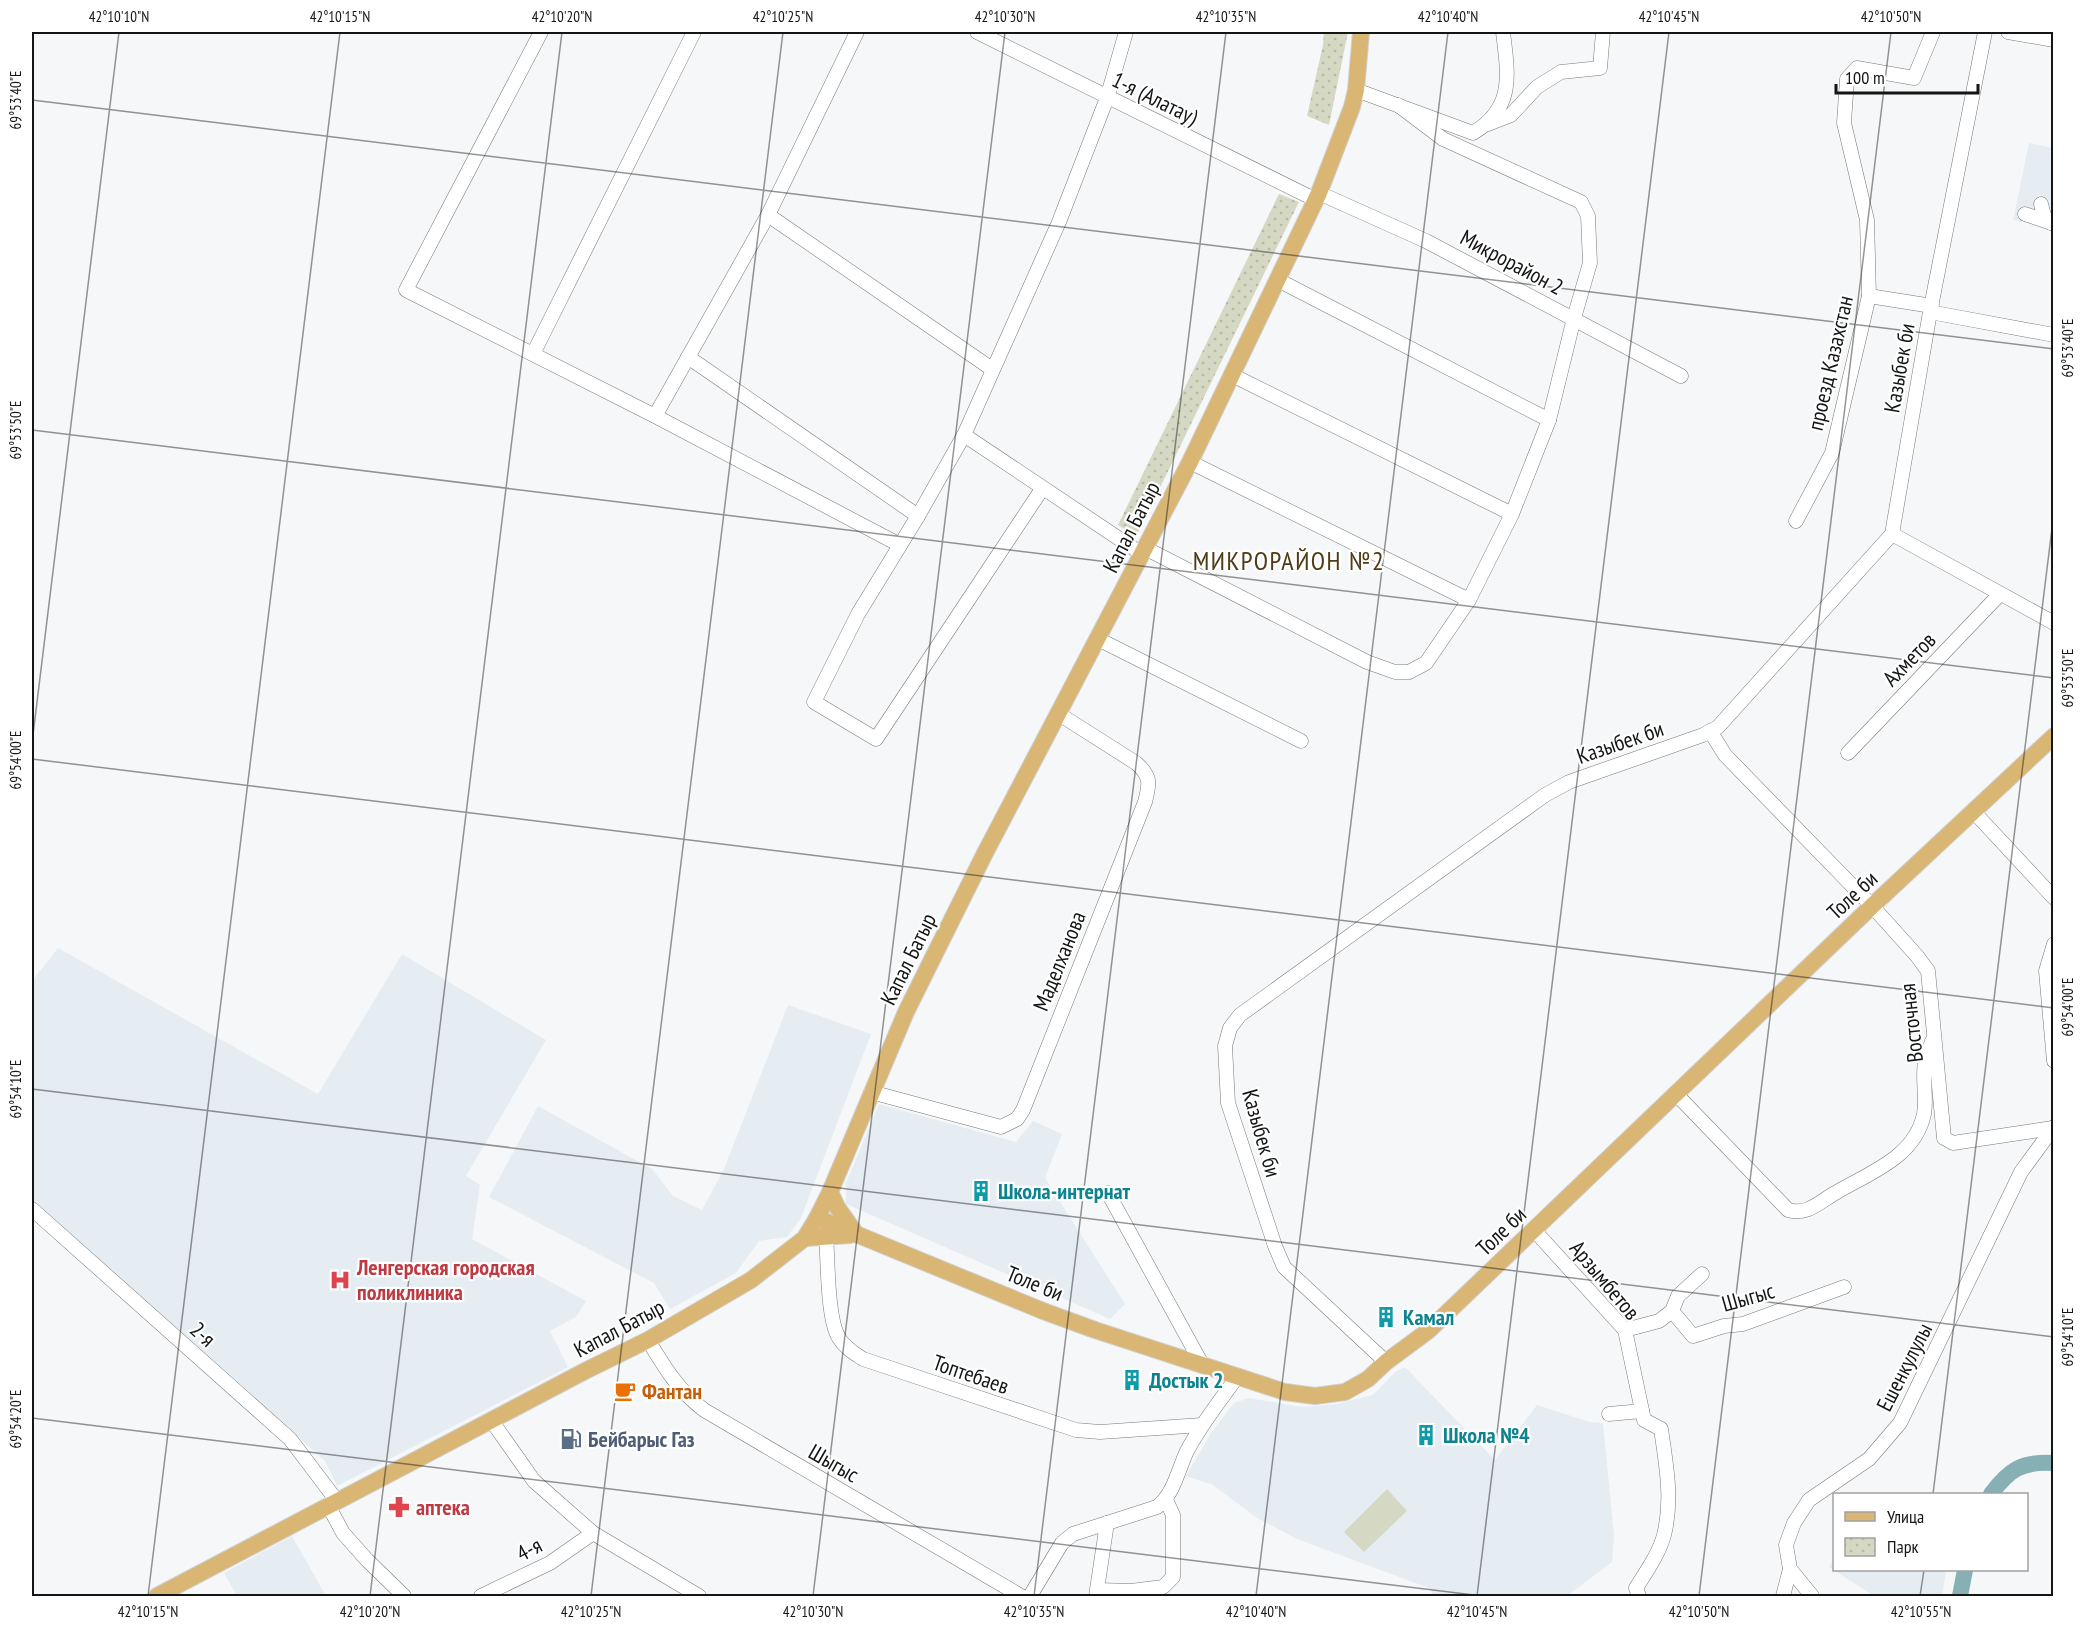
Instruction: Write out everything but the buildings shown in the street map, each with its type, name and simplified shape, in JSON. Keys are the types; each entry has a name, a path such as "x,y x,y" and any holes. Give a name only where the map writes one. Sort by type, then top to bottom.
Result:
{"main road":[{"name":"Капал Батыр","path":"157,1596 648,1340 751,1280 805,1238 830,1192 906,1012 969,886 1190,462 1317,196 1343,134 1356,90 1361,32"},
{"name":"Толе би","path":"817,1218 1043,1311 1203,1366 1285,1392 1315,1396 1345,1392 1368,1379 1386,1362 1428,1331 1872,906 2054,736"},
{"path":"830,1192 837,1207 857,1235"},
{"path":"805,1238 857,1235"}],"street":[{"path":"541,32 406,290 655,416 900,545"},
{"path":"533,354 694,32"},
{"path":"655,416 768,215 857,32"},
{"name":"1-я (Алатау)","path":"977,32 1107,98 1317,196"},
{"path":"1042,489 876,739 814,702 858,614 964,435 1059,222 1107,98 1126,32"},
{"path":"1488,124 1503,101 1508,76 1503,32"},
{"path":"1356,90 1473,133 1511,115 1537,87 1561,72 1600,68 1603,32"},
{"name":"проезд Казахстан","path":"1796,521 1832,453 1869,296 1867,220 1844,123 1847,80 1857,68 1914,78 1933,32"},
{"name":"Казыбек би","path":"1386,1362 1284,1267 1228,1103 1225,1046 1230,1028 1240,1015 1545,795 1569,782 1718,727 1892,534 1931,309 1985,32"},
{"path":"2008,32 2054,40"},
{"path":"964,435 1042,489 1144,551 1367,662 1395,672 1409,672 1426,663 1469,600 1512,514 1549,420 1590,263 1588,216 1581,202 1443,140 1398,105"},
{"name":"Микрорайон 2","path":"1317,196 1426,241 1681,376"},
{"path":"2041,204 2044,216 2052,224"},
{"path":"2025,214 2052,224"},
{"path":"768,215 992,369"},
{"path":"1278,280 1549,420"},
{"path":"1869,296 2054,335"},
{"path":"688,357 918,516"},
{"path":"1232,375 1512,514"},
{"path":"1190,462 1469,600"},
{"path":"1892,534 2054,623"},
{"name":"Ахметов","path":"1848,753 2000,594"},
{"path":"1098,639 1301,741"},
{"name":"Маделханова","path":"871,1092 1001,1126 1017,1119 1023,1110 1145,802 1149,780 1145,771 1136,762 1059,714"},
{"name":"Восточная","path":"1710,731 1725,755 1872,906 1928,971 1944,1138 1953,1143 2053,1128"},
{"path":"1974,812 2054,898"},
{"path":"2054,944 2046,971 2054,1061"},
{"path":"1676,1094 1788,1210 1799,1213 1811,1209 1835,1192 1890,1163 1913,1140 1924,1114 1925,1063 1934,1036"},
{"name":"Ешенкулулы","path":"1783,1596 1790,1569 1786,1545 1794,1523 1809,1500 1869,1459 1900,1422 2021,1172 2053,1128"},
{"path":"1108,1193 1203,1366"},
{"name":"2-я","path":"32,1209 290,1439 332,1503 343,1533 404,1596"},
{"name":"Арзымбетов","path":"1534,1230 1625,1330 1642,1410"},
{"name":"Топтебаев","path":"826,1235 832,1312 837,1335 846,1348 863,1359 1076,1430 1100,1432 1202,1425"},
{"path":"1625,1330 1659,1321 1672,1311 1678,1296 1702,1274"},
{"name":"Шыгыс","path":"1672,1311 1693,1336 1724,1326 1743,1324 1844,1287"},
{"name":"Шыгыс","path":"648,1340 674,1382 687,1397 704,1410 1021,1596"},
{"path":"1029,1596 1062,1543 1073,1534 1157,1507 1166,1500 1187,1451 1202,1425 1237,1377"},
{"path":"1609,1414 1642,1410 1644,1420 1661,1429 1668,1476 1664,1536 1636,1588 1639,1596"},
{"path":"491,1420 534,1481 593,1533 699,1596"},
{"path":"1107,1523 1097,1593 1162,1587 1173,1577 1173,1515 1166,1500"},
{"name":"4-я","path":"481,1596 550,1563 593,1533"},
{"path":"1790,1569 1812,1596"}],"shaded area":[{"path":"2029,143 2053,148 2053,228 2013,220"},
{"path":"58,948 318,1094 402,954 546,1040 466,1176 480,1185 472,1239 586,1301 576,1317 550,1331 568,1367 337,1486 325,1461 32,1199 32,981"},
{"path":"788,1005 871,1034 801,1218 787,1237 759,1241 736,1273 670,1309 654,1283 489,1197 538,1106 652,1169 673,1196 702,1210 724,1169"},
{"path":"879,1104 1016,1142 1033,1121 1062,1134 1045,1178 1125,1304 1110,1319 846,1204 846,1183"},
{"path":"1405,1367 1495,1460 1537,1405 1590,1422 1603,1423 1614,1535 1612,1562 1567,1596 1434,1596 1429,1588 1297,1539 1257,1518 1213,1485 1186,1476 1211,1433 1234,1403 1249,1398 1302,1407 1336,1404 1373,1395 1395,1372"},
{"path":"292,1536 326,1596 237,1596 224,1573"},
{"path":"1835,1571 1946,1571 1942,1596 1874,1596"}],"green space":[{"path":"1324,32 1348,32 1329,125 1307,116"},
{"path":"1279,194 1299,202 1136,537 1118,525"},
{"path":"1387,1489 1407,1511 1364,1552 1344,1532"}],"waterway":[{"path":"1992,1493 2010,1473 2017,1469 2033,1464 2054,1463"},
{"path":"1960,1596 1965,1571"}],"place":[{"name":"Школа-интернат","path":"981,1191"},
{"name":"Ленгерская городская поликлиника","path":"340,1280"},
{"name":"Камал","path":"1386,1317"},
{"name":"Достык 2","path":"1132,1380"},
{"name":"Фантан","path":"625,1391"},
{"name":"Школа №4","path":"1426,1435"},
{"name":"Бейбарыс Газ","path":"571,1439"},
{"name":"аптека","path":"399,1507"}],"district":[{"name":"МИКРОРАЙОН №2","path":"1289,560"}]}
